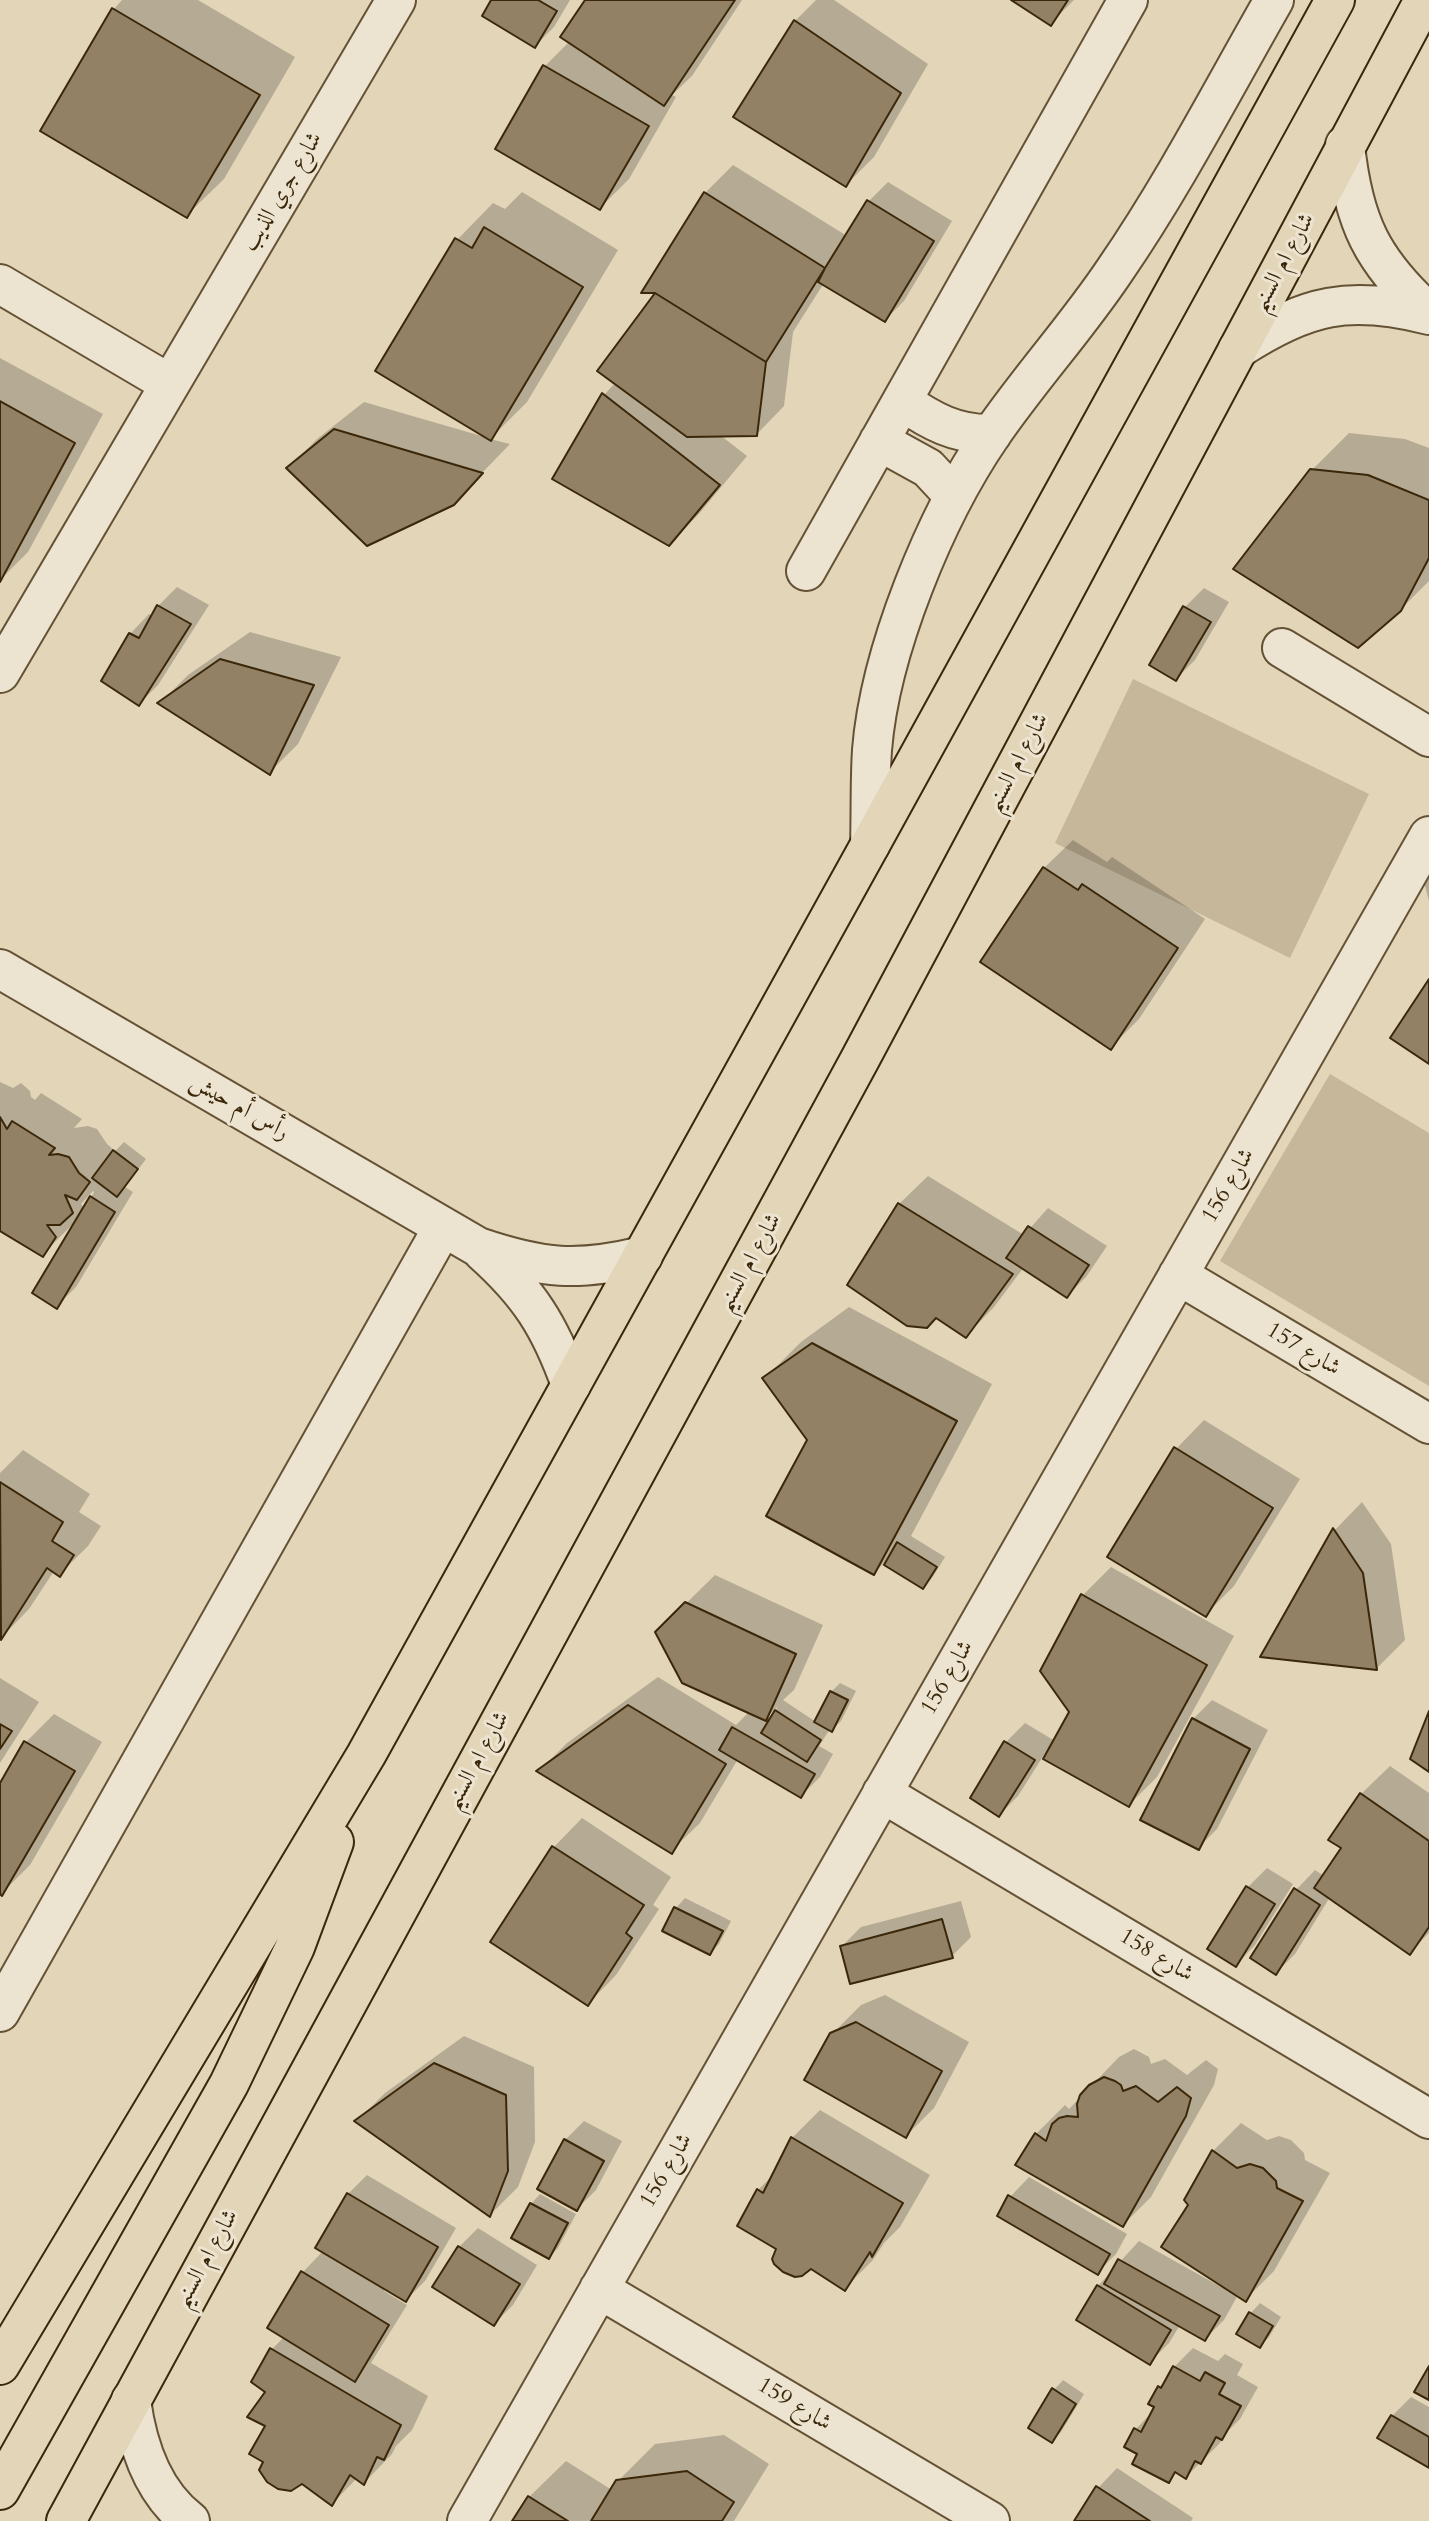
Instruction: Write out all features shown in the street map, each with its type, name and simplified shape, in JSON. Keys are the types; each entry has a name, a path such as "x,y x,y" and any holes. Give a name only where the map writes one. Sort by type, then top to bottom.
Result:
{"main road":[{"path":"4,2354 366,1755 1335,0"},
{"name":"شارع ام السنيم","path":"66,2521 859,1061 1424,0"},
{"path":"0,2490 229,2084 295,1947 366,1755"}],"street":[{"name":"شارع جري الذيب","path":"0,673 396,0"},
{"path":"806,571 1128,0"},
{"path":"870,845 872,749 882,688 899,628 921,568 954,496 992,434 1113,273 1156,210 1274,0"},
{"path":"1345,145 1349,185 1361,223 1379,259 1429,314"},
{"path":"0,284 170,384"},
{"path":"1238,349 1272,326 1311,311 1352,304 1394,306 1429,314"},
{"path":"902,401 928,419 949,429 972,435 992,434"},
{"path":"879,440 928,468 954,496"},
{"path":"1282,648 1429,737"},
{"name":"شارع 156","path":"467,2521 1429,835"},
{"name":"رأس أم حيش","path":"0,969 478,1247 518,1261 560,1267 602,1266 643,1256"},
{"path":"0,2012 443,1227"},
{"name":"رأس أم حيش","path":"478,1247 509,1275 536,1308 556,1345 571,1385"},
{"name":"شارع 157","path":"1178,1275 1429,1424"},
{"name":"شارع 158","path":"882,1793 1429,2119"},
{"name":"شارع 159","path":"599,2289 990,2521"},
{"path":"131,2400 135,2432 146,2464 163,2493 190,2521"}],"shaded area":[{"path":"1133,679 1369,794 1290,958 1055,843"},
{"path":"1330,1074 1429,1133 1429,1386 1220,1261"}],"building":[{"path":"491,0 538,0 557,11 535,48 482,16"},
{"path":"585,0 735,0 664,106 560,37"},
{"path":"1011,0 1068,0 1051,26"},
{"path":"112,8 260,95 187,218 40,131"},
{"path":"794,20 901,93 846,187 733,117"},
{"path":"543,65 649,126 600,210 495,149"},
{"path":"704,192 825,268 766,362 655,293 641,293"},
{"path":"867,200 934,241 885,322 818,282"},
{"path":"484,227 583,287 491,441 375,371 455,238 472,248"},
{"path":"655,293 766,362 757,436 687,437 597,371"},
{"path":"602,393 720,485 669,546 552,479"},
{"path":"0,401 75,443 0,582"},
{"path":"334,429 483,473 454,505 367,546 286,468"},
{"path":"1310,469 1368,475 1429,500 1429,558 1401,611 1358,648 1233,569"},
{"path":"157,605 191,624 139,706 101,681 129,633 139,638"},
{"path":"1183,606 1211,622 1176,681 1149,665"},
{"path":"220,659 314,685 270,775 157,703"},
{"path":"1043,867 1078,890 1082,884 1178,948 1111,1050 980,962"},
{"path":"1429,979 1429,1064 1390,1038"},
{"path":"0,1117 7,1129 12,1121 55,1148 49,1155 69,1157 79,1173 90,1182 77,1200 65,1195 73,1213 60,1225 47,1225 56,1237 43,1257 0,1231"},
{"path":"113,1150 138,1169 117,1197 92,1178"},
{"path":"90,1196 115,1212 57,1309 32,1293"},
{"path":"898,1203 1013,1274 966,1338 936,1318 927,1328 907,1326 847,1285"},
{"path":"1028,1226 1089,1265 1067,1298 1006,1258"},
{"path":"812,1343 957,1421 874,1575 766,1516 807,1440 762,1378"},
{"path":"1174,1447 1273,1508 1206,1617 1107,1557"},
{"path":"0,1482 63,1522 52,1541 74,1555 60,1577 47,1568 1,1640"},
{"path":"1333,1528 1363,1573 1377,1670 1260,1657"},
{"path":"897,1542 937,1567 923,1589 884,1565"},
{"path":"1081,1594 1207,1665 1129,1807 1043,1759 1069,1712 1040,1671"},
{"path":"685,1602 796,1654 766,1721 682,1683 655,1632"},
{"path":"830,1691 848,1700 832,1732 814,1722"},
{"path":"628,1705 726,1764 672,1854 536,1771"},
{"path":"775,1710 821,1740 807,1762 761,1733"},
{"path":"1429,1711 1429,1772 1410,1759"},
{"path":"1192,1718 1250,1749 1199,1850 1140,1820"},
{"path":"0,1724 12,1731 0,1749"},
{"path":"732,1727 815,1774 801,1798 719,1750"},
{"path":"24,1741 75,1771 2,1896 0,1783"},
{"path":"1004,1741 1035,1760 999,1817 970,1798"},
{"path":"1360,1793 1429,1841 1429,1927 1410,1955 1314,1888 1341,1848 1328,1840"},
{"path":"552,1846 644,1905 626,1933 632,1938 588,2006 490,1942"},
{"path":"1246,1886 1275,1904 1236,1967 1207,1949"},
{"path":"1294,1888 1320,1905 1276,1975 1250,1958"},
{"path":"674,1907 723,1931 710,1955 662,1931"},
{"path":"942,1919 953,1958 850,1984 840,1946"},
{"path":"856,2022 942,2071 906,2138 804,2080 830,2033"},
{"path":"434,2063 506,2095 508,2171 490,2217 354,2121"},
{"path":"1104,2077 1121,2085 1123,2091 1136,2086 1158,2102 1177,2087 1191,2098 1186,2116 1123,2227 1015,2165 1035,2133 1046,2141 1052,2124 1059,2118 1078,2117 1077,2104 1080,2095 1089,2085"},
{"path":"791,2137 903,2203 872,2257 870,2252 845,2291 811,2269 802,2276 795,2277 783,2272 772,2259 776,2249 737,2226 757,2189 763,2193"},
{"path":"564,2139 604,2161 577,2211 537,2189"},
{"path":"1212,2150 1237,2168 1250,2164 1263,2168 1276,2181 1277,2188 1303,2201 1246,2302 1161,2247 1188,2205 1184,2200"},
{"path":"347,2193 438,2247 406,2302 315,2248"},
{"path":"1008,2195 1110,2254 1098,2275 997,2216"},
{"path":"530,2203 568,2223 549,2259 511,2238"},
{"path":"458,2246 520,2284 494,2326 432,2287"},
{"path":"1118,2259 1220,2316 1205,2341 1104,2284"},
{"path":"301,2271 389,2325 355,2382 267,2328"},
{"path":"1097,2285 1171,2330 1150,2365 1076,2320"},
{"path":"1249,2312 1273,2326 1260,2348 1236,2334"},
{"path":"270,2348 401,2425 384,2460 377,2457 364,2485 350,2475 332,2506 302,2484 291,2491 278,2489 267,2482 259,2470 263,2462 249,2454 265,2426 247,2417 265,2392 251,2382"},
{"path":"1173,2366 1200,2381 1205,2372 1225,2383 1219,2394 1241,2406 1222,2440 1216,2437 1201,2464 1195,2461 1186,2479 1175,2472 1169,2483 1132,2464 1137,2454 1124,2447 1134,2428 1141,2432 1154,2407 1148,2404"},
{"path":"1429,2366 1429,2400 1414,2392"},
{"path":"1052,2388 1076,2404 1052,2443 1028,2428"},
{"path":"1391,2415 1429,2437 1429,2468 1377,2438"},
{"path":"687,2471 734,2502 722,2521 591,2521 616,2480"},
{"path":"1096,2486 1150,2521 1074,2521"},
{"path":"528,2496 568,2521 512,2521"}]}
